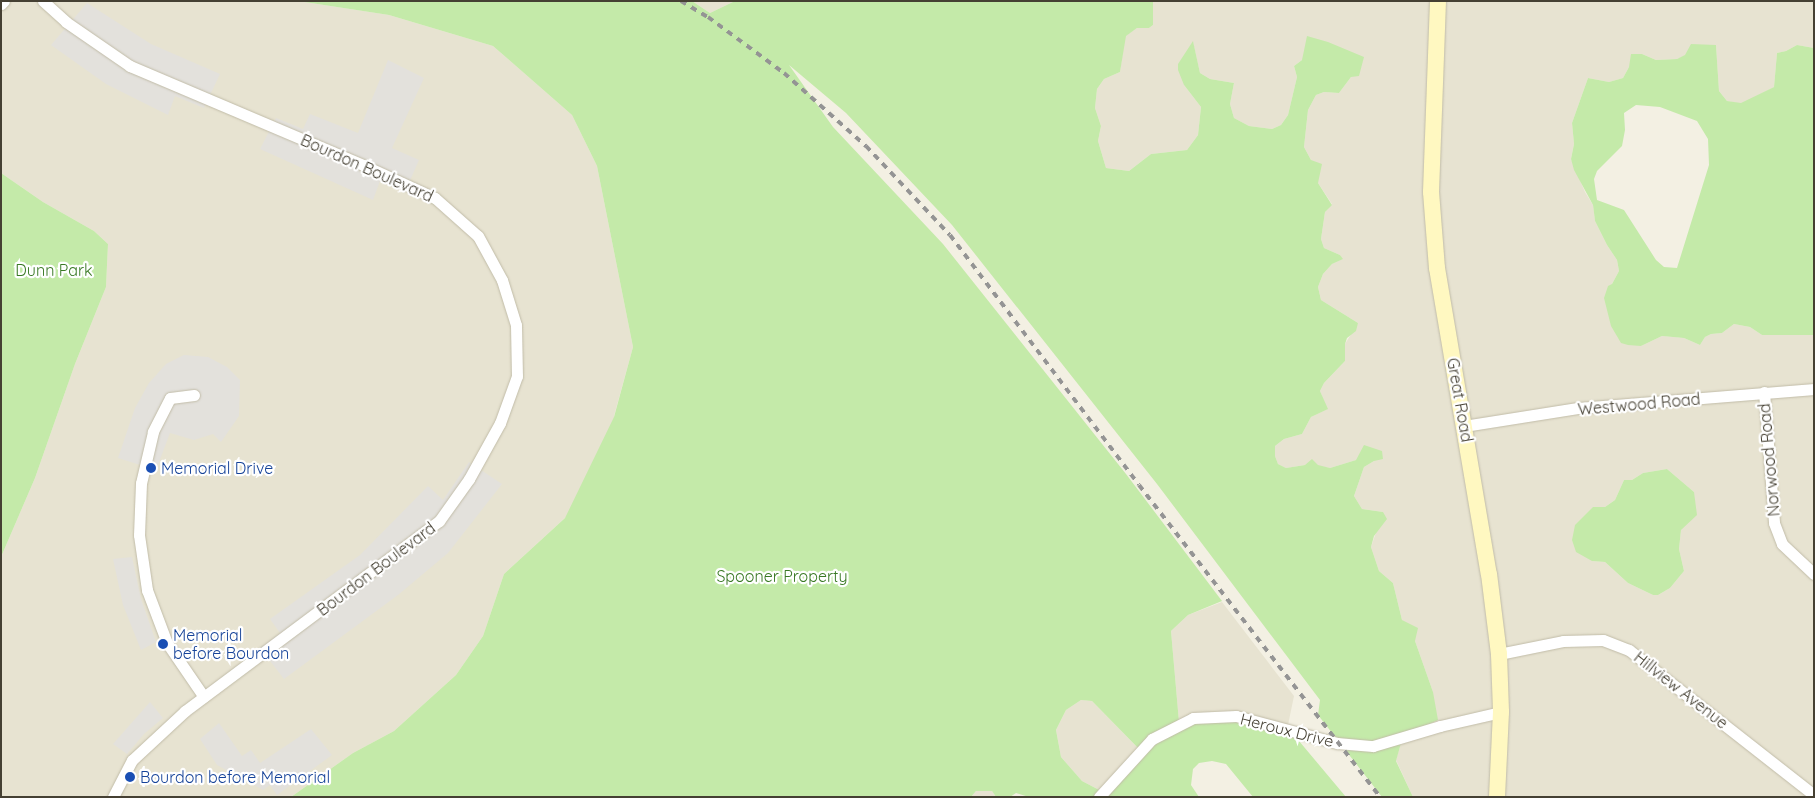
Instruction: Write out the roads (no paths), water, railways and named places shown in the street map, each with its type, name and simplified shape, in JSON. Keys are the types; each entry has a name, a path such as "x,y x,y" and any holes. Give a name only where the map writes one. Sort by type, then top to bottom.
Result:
{"main road":[{"name":"Great Road","path":"1438,1 1431,192 1438,268 1489,574 1499,654 1501,712 1497,797"}],"street":[{"name":"Bourdon Boulevard","path":"43,1 66,22 130,66 363,165 435,198 478,236 502,280 516,326 517,376 500,423 469,479 439,521 185,711 132,760 113,797"},
{"name":"Westwood Road","path":"1464,426 1578,408 1814,389"},
{"name":"Norwood Road","path":"1764,392 1774,523 1782,544 1814,574"},
{"path":"194,395 170,398 153,432 142,483 139,535 147,590 167,643 204,697"},
{"name":"Hillview Avenue","path":"1499,654 1564,641 1603,640 1629,650 1814,795"},
{"name":"Heroux Drive","path":"1099,797 1152,739 1193,718 1236,716 1337,743 1373,746 1440,726 1501,712"}],"railway":[{"path":"681,1 708,17 784,73 866,146 950,235 1139,485 1380,797"}],"place":[{"name":"Memorial Drive","path":"151,468"},
{"name":"Memorial before Bourdon","path":"163,644"},
{"name":"Bourdon before Memorial","path":"130,777"}],"park label":[{"name":"Dunn Park","path":"54,270"},
{"name":"Spooner Property","path":"782,576"}]}
